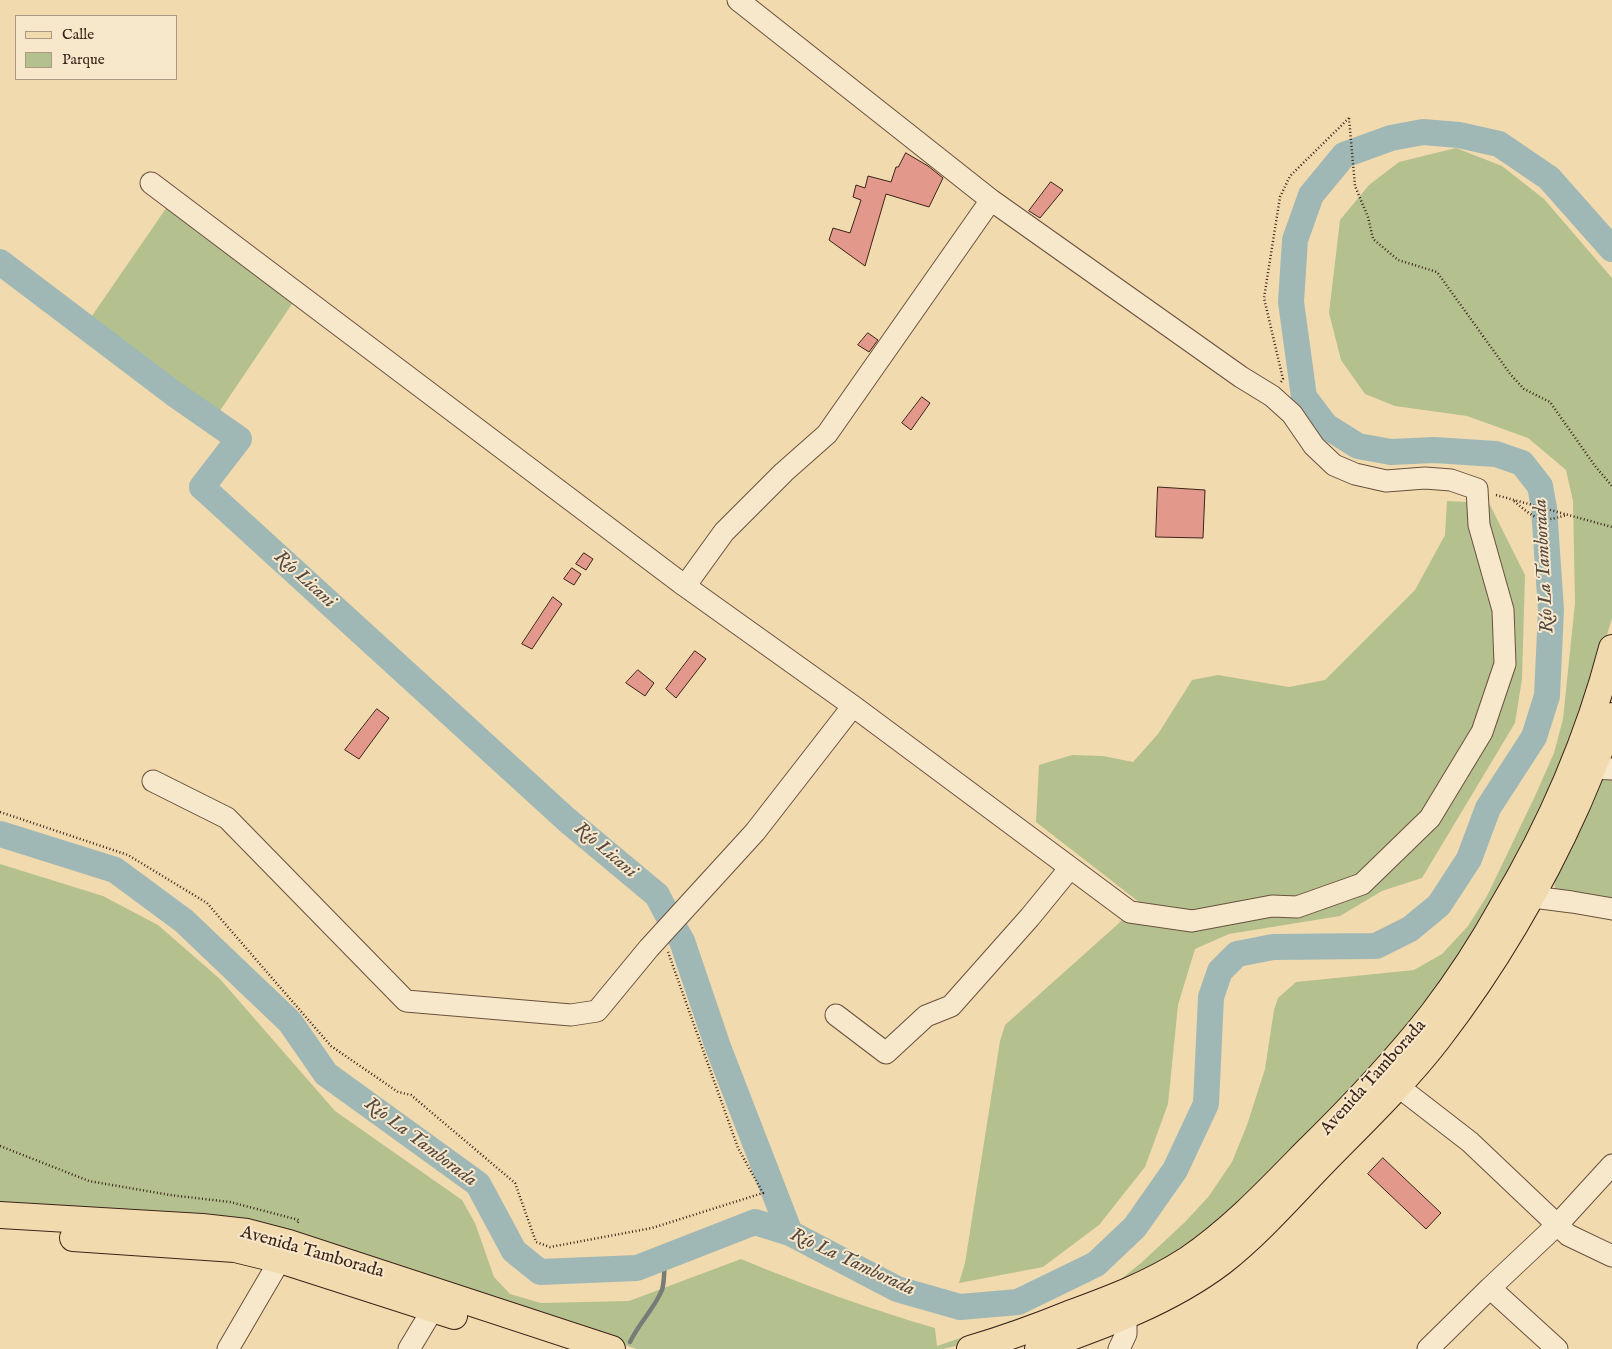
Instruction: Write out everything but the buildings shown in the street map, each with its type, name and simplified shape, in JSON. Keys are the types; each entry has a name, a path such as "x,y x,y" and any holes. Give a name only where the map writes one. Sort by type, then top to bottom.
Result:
{"main road":[{"name":"Avenida Tamborada","path":"1038,1349 1126,1316 1184,1287 1221,1262 1250,1238 1390,1080 1434,1011 1460,976 1519,879 1574,766 1595,707 1612,648"},
{"name":"Avenida Tamborada","path":"970,1349 1112,1298 1152,1280 1186,1260 1218,1237 1390,1080 1437,1041 1466,1002 1500,950 1532,897 1563,836 1602,769 1612,716"},
{"name":"Avenida Tamborada","path":"0,1215 202,1227 247,1232 284,1251 433,1309 554,1349"},
{"name":"Avenida Tamborada","path":"0,1233 284,1251 612,1349"}],"street":[{"path":"151,183 685,586 852,706 1130,912 1192,921 1272,906 1296,907 1362,884 1430,818 1482,732 1505,664 1503,610 1479,525 1477,489 1451,480 1425,478 1386,481 1355,474 1334,465 1314,446 1292,414 1272,396 1241,377 991,200 738,0"},
{"path":"685,586 724,532 784,472 827,434 991,200"},
{"path":"153,781 227,818 406,1002 571,1015 597,1011 662,934 754,832 852,706"},
{"path":"836,1015 886,1053 926,1016 951,1006 1030,917 1070,868"},
{"path":"1532,897 1612,910"},
{"path":"1390,1080 1470,1142 1568,1234 1612,1256"},
{"path":"1428,1349 1558,1224 1612,1165"},
{"path":"228,1349 284,1251"},
{"path":"1490,1288 1557,1349"},
{"path":"409,1349 433,1309"},
{"path":"1119,1349 1126,1334 1126,1316"}],"path":[{"path":"1272,396 1283,379 1264,298 1280,197 1290,176 1350,118 1354,186 1368,217 1373,240 1398,260 1437,272 1511,375 1524,388 1550,402 1595,466 1612,486"},
{"path":"1477,489 1612,527"},
{"path":"1513,500 1532,516 1551,521 1568,515"},
{"path":"0,812 128,856 207,903 331,1046 398,1092 411,1095 515,1183 536,1242 550,1247 652,1228 763,1193 738,1148 662,934"},
{"path":"0,1146 89,1181 170,1195 230,1202 299,1220 284,1251"}],"green space":[{"path":"1456,148 1502,166 1544,199 1612,278 1612,618 1587,703 1556,787 1490,914 1411,1027 1220,1223 1149,1274 984,1339 943,1349 637,1349 400,1272 0,1207 0,864 103,896 158,925 220,979 335,1111 462,1200 475,1223 494,1277 510,1294 541,1303 629,1301 741,1259 837,1296 935,1328 937,1346 1050,1307 1121,1279 1185,1222 1209,1196 1232,1162 1247,1125 1265,1069 1274,1010 1278,998 1296,982 1414,970 1442,954 1468,926 1487,896 1554,753 1563,719 1575,603 1573,501 1566,470 1528,438 1467,416 1395,406 1365,394 1341,360 1329,313 1340,220 1369,185 1399,162"},
{"path":"169,204 294,301 213,421 85,326"},
{"path":"1447,501 1489,503 1525,575 1522,679 1515,723 1422,878 1382,891 1340,916 1229,934 1195,949 1178,1005 1168,1104 1145,1167 1099,1225 1043,1267 959,1283 965,1263 1000,1041 1005,1025 1118,924 1139,902 1036,822 1039,765 1072,755 1103,756 1133,762 1158,734 1192,680 1218,675 1289,687 1325,680 1415,590 1445,535"},
{"path":"1604,773 1612,774 1612,903 1556,893 1554,882"}],"waterway":[{"name":"Río La Tamborada","path":"0,834 115,870 184,921 290,1022 326,1074 478,1184 514,1251 540,1272 637,1268 755,1222 790,1233 897,1289 960,1307 1018,1302 1096,1264 1135,1227 1175,1170 1206,1104 1211,997 1220,971 1237,954 1273,947 1376,946 1410,929 1439,905 1469,859 1488,808 1534,737 1547,696 1551,610 1544,508 1540,486 1522,463 1496,454 1434,450 1391,452 1358,446 1326,426 1304,397 1291,302 1295,240 1311,195 1344,155 1391,138 1423,132 1459,135 1499,144 1549,178 1612,249"},
{"name":"Río Licani","path":"0,262 173,393 239,439 202,487 567,820 657,895 667,914"},
{"name":"Río Licani","path":"675,929 682,941 718,1047 790,1233"},
{"path":"630,1342 662,1290 665,1257"}]}
